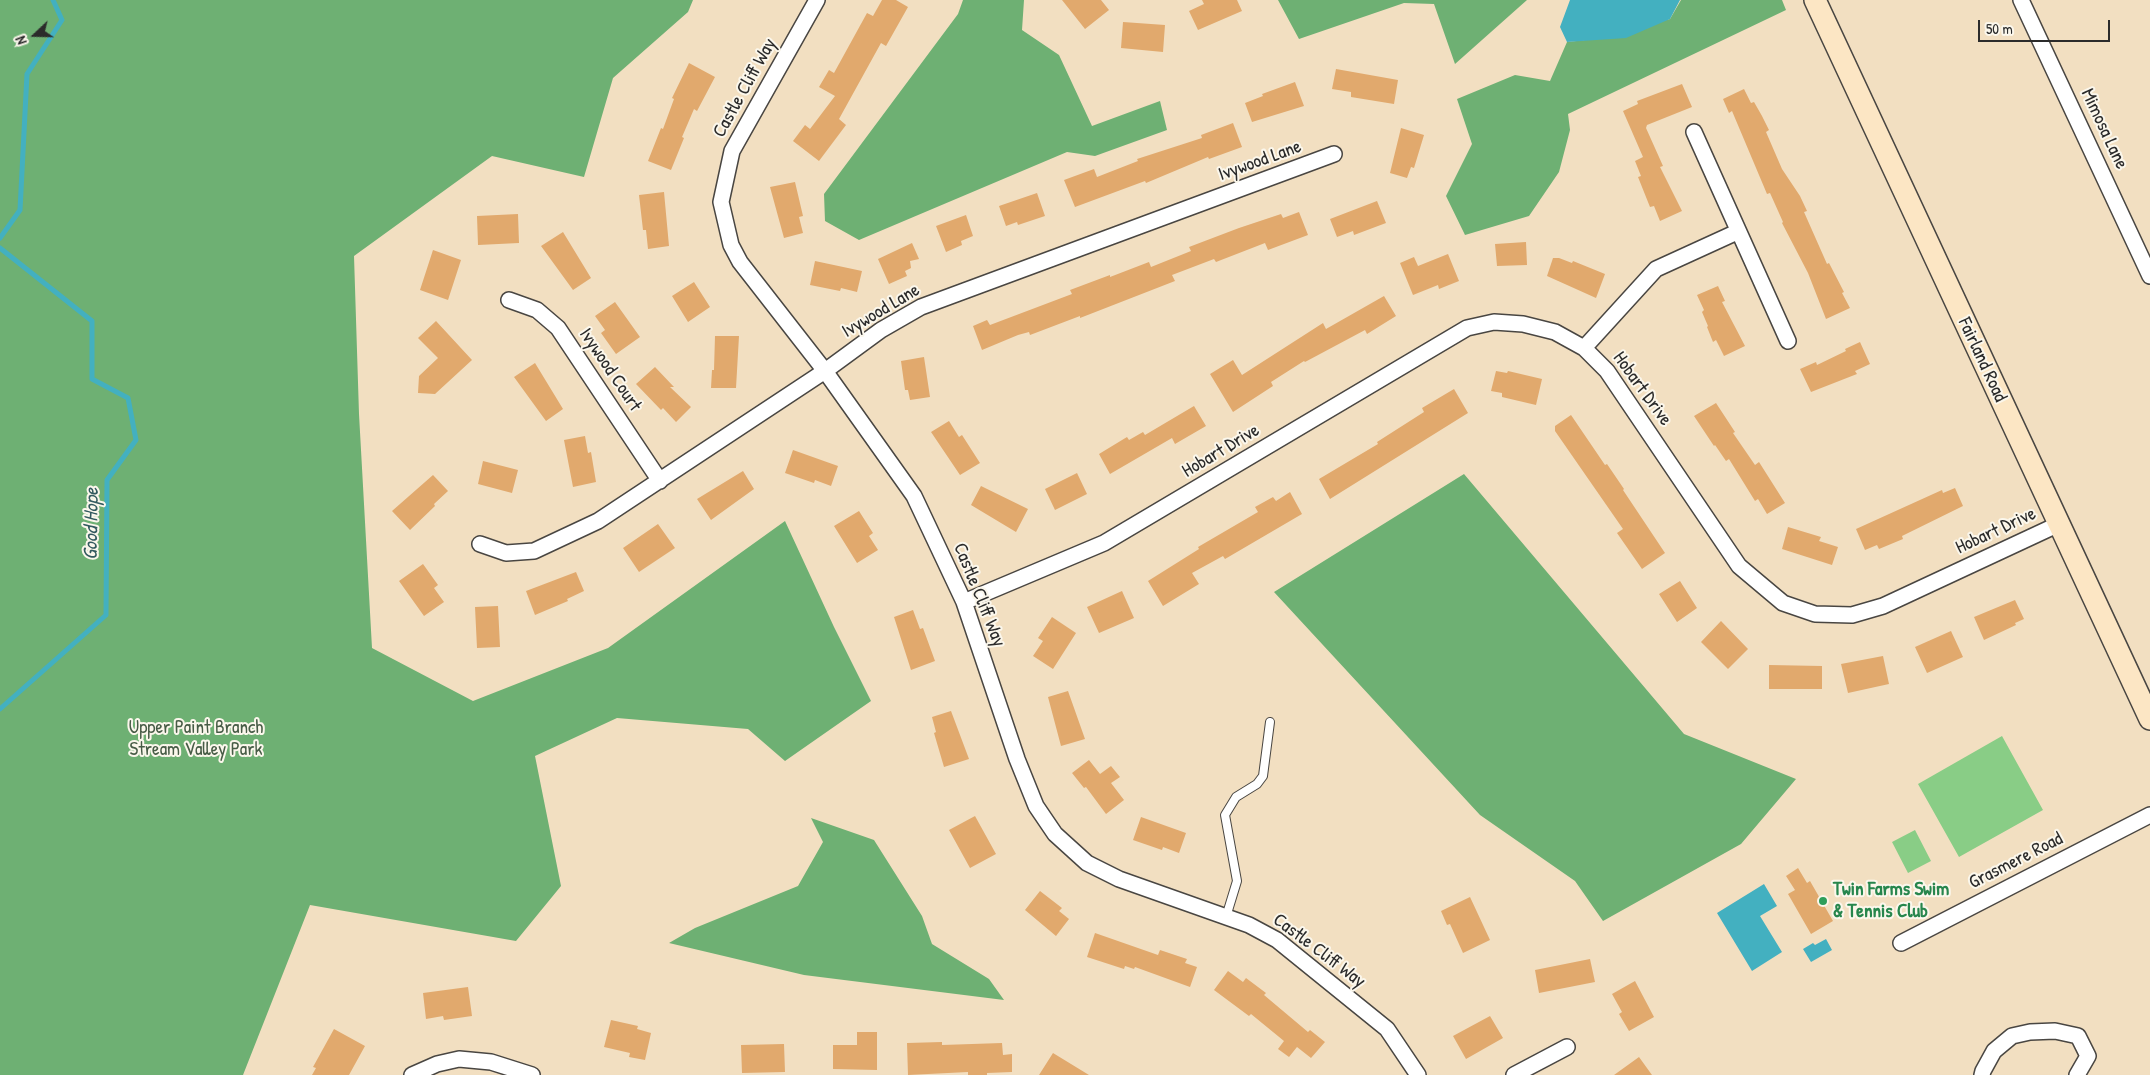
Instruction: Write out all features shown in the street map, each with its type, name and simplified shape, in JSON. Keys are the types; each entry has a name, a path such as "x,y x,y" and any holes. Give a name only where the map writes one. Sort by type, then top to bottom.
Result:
{"main road":[{"name":"Fairland Road","path":"1815,0 2150,719"}],"street":[{"name":"Castle Cliff Way","path":"817,0 732,151 721,202 731,245 740,262 824,371 914,496 964,602 1017,758 1036,806 1055,834 1087,863 1118,879 1249,924 1277,940 1387,1029 1418,1075"},
{"name":"Mimosa Lane","path":"2021,0 2150,276"},
{"path":"1694,132 1737,232 1788,342"},
{"name":"Ivywood Lane","path":"480,544 506,553 534,552 598,521 824,371 881,330 921,307 1334,154"},
{"path":"1584,348 1656,269 1737,232"},
{"name":"Ivywood Court","path":"509,300 537,310 558,328 660,481"},
{"name":"Hobart Drive","path":"964,602 1104,543 1467,328 1494,322 1523,324 1555,332 1584,348 1607,370 1739,566 1783,603 1815,614 1852,615 1883,606 2059,524"},
{"name":"Grasmere Road","path":"1900,943 2150,815"},
{"path":"1982,1075 1982,1071 1994,1051 2012,1036 2030,1032 2055,1031 2078,1036 2088,1056 2077,1075"},
{"path":"1514,1075 1567,1047"},
{"path":"412,1075 437,1064 459,1059 491,1062 532,1075"}],"lane":[{"path":"1226,917 1237,881 1225,816 1236,797 1257,784 1262,776 1270,722"}],"green space":[{"name":"Upper Paint Branch Stream Valley Park","path":"0,0 693,0 688,12 613,78 584,177 492,156 354,256 359,414 372,648 473,701 608,648 785,521 871,701 785,761 748,729 617,718 535,756 561,886 516,941 310,905 243,1075 0,1075"},
{"path":"963,0 1024,0 1022,30 1059,55 1092,126 1160,101 1167,130 1095,156 1067,152 859,240 825,221 824,194 958,14"},
{"path":"1278,0 1527,0 1455,64 1434,4 1404,3 1299,39"},
{"path":"1681,0 1782,0 1786,10 1568,114 1570,130 1559,172 1529,216 1465,235 1446,196 1472,144 1457,99 1515,75 1550,81 1567,42 1595,39 1670,19"},
{"path":"1464,474 1684,734 1796,779 1741,844 1603,921 1575,881 1480,815 1274,592"},
{"path":"2002,736 2043,810 1959,857 1918,784"},
{"path":"811,818 874,840 922,916 932,944 989,979 1004,1000 804,975 669,943 695,928 798,886 823,842"},
{"path":"1915,830 1931,861 1908,873 1892,842"}],"water":[{"path":"1570,0 1680,0 1670,19 1626,38 1567,42 1560,27"},
{"path":"1764,884 1777,906 1760,916 1782,952 1752,971 1717,913"},
{"path":"1826,939 1832,950 1811,962 1803,949 1813,943 1815,945"}],"building":[{"path":"882,0 896,0 908,7 886,46 881,43 839,119 846,125 819,161 793,141 805,125 810,129 835,96 819,87 829,70 834,73 867,13 873,16"},
{"path":"1062,0 1101,0 1109,10 1085,29"},
{"path":"1202,0 1237,0 1242,11 1198,30 1189,11 1204,4"},
{"path":"1123,22 1165,25 1163,52 1121,48"},
{"path":"689,63 715,77 697,111 694,109 671,170 648,161 661,128 663,129 674,99 672,98"},
{"path":"1336,69 1398,80 1394,104 1351,97 1351,92 1332,89"},
{"path":"1295,82 1304,106 1252,122 1245,103 1263,96 1262,94"},
{"path":"1682,84 1692,107 1647,125 1646,128 1663,166 1660,167 1682,211 1660,221 1654,206 1650,207 1638,177 1641,176 1635,161 1643,157 1623,111 1638,104 1637,101"},
{"path":"1744,89 1751,103 1754,102 1769,130 1766,132 1782,169 1800,196 1807,211 1804,212 1827,264 1829,263 1850,308 1826,319 1808,273 1782,223 1770,193 1767,194 1732,111 1729,113 1723,99"},
{"path":"1233,123 1242,147 1209,159 1208,157 1146,183 1145,181 1075,207 1064,180 1094,169 1097,177 1138,161 1137,159 1202,138 1201,135"},
{"path":"1401,128 1424,135 1414,168 1411,167 1407,178 1390,173"},
{"path":"795,182 803,216 799,217 803,233 784,238 770,187"},
{"path":"664,192 669,246 648,249 646,230 643,230 639,195"},
{"path":"1037,193 1045,216 1018,225 1017,222 1006,226 999,206"},
{"path":"1377,201 1386,223 1354,235 1353,231 1337,237 1330,219"},
{"path":"1299,212 1308,235 1268,250 1265,243 1216,262 1214,259 1172,275 1175,281 1080,318 1080,316 1030,335 1029,332 1018,335 982,350 973,326 987,320 990,325 1072,294 1070,290 1149,262 1151,267 1191,251 1189,247 1239,228 1281,214 1283,218"},
{"path":"518,214 519,243 478,245 477,216"},
{"path":"966,215 973,236 961,241 962,245 946,252 936,226"},
{"path":"563,232 591,278 573,290 541,246"},
{"path":"1526,242 1527,265 1497,266 1495,244"},
{"path":"912,243 919,259 910,261 911,268 905,271 907,276 889,284 878,259"},
{"path":"433,250 461,260 448,300 420,290"},
{"path":"1448,254 1459,281 1439,289 1438,285 1413,295 1400,263 1414,257 1418,266"},
{"path":"1553,258 1559,258 1572,263 1573,261 1605,274 1596,298 1547,276"},
{"path":"815,261 862,271 857,292 841,288 840,291 810,285"},
{"path":"694,282 710,307 688,322 672,296"},
{"path":"1718,286 1725,301 1722,302 1745,346 1724,356 1716,340 1713,342 1702,312 1704,310 1697,295"},
{"path":"1384,296 1396,316 1367,334 1365,330 1304,361 1271,382 1273,386 1233,412 1210,374 1233,360 1242,375 1323,323 1326,329"},
{"path":"615,302 640,337 616,354 601,333 605,330 595,316"},
{"path":"436,321 472,360 435,394 418,393 419,376 438,358 418,338"},
{"path":"715,336 739,336 736,388 711,388 712,370 714,370"},
{"path":"1860,342 1870,364 1855,371 1857,374 1811,392 1800,369 1816,362 1817,365"},
{"path":"924,357 930,397 910,400 908,390 905,390 901,361"},
{"path":"535,363 563,409 546,421 514,377"},
{"path":"655,367 674,387 670,387 691,407 676,422 663,408 661,410 636,384"},
{"path":"1496,371 1507,373 1508,371 1542,379 1536,405 1502,397 1502,393 1491,391"},
{"path":"1454,389 1468,413 1330,499 1319,479 1378,444 1377,442 1424,412 1422,408"},
{"path":"1716,403 1735,432 1733,433 1755,465 1759,462 1785,503 1767,514 1758,499 1755,501 1729,459 1726,461 1694,416"},
{"path":"1194,406 1206,426 1175,444 1172,438 1110,474 1099,454 1127,437 1129,440 1143,432 1145,435"},
{"path":"1571,415 1605,465 1607,464 1665,553 1642,569 1617,533 1623,529 1555,431 1555,426"},
{"path":"949,421 959,437 962,435 980,463 960,475 931,432"},
{"path":"585,436 588,453 591,452 596,482 573,487 564,440"},
{"path":"793,450 838,466 831,486 815,480 814,483 785,473"},
{"path":"483,461 518,470 512,493 478,484"},
{"path":"743,471 754,489 711,520 697,499"},
{"path":"1077,473 1087,494 1055,510 1045,489"},
{"path":"433,475 448,491 410,530 392,511"},
{"path":"981,486 1028,509 1016,532 971,505"},
{"path":"1955,488 1963,506 1902,536 1903,539 1879,549 1877,545 1865,550 1856,529 1942,490 1943,493"},
{"path":"1290,492 1302,514 1225,559 1223,556 1192,573 1199,584 1163,606 1148,581 1199,549 1198,547 1258,512 1255,507 1273,497 1276,501"},
{"path":"859,511 873,533 869,536 878,550 857,563 834,526"},
{"path":"658,524 675,548 639,572 623,548"},
{"path":"1788,527 1821,537 1819,541 1838,547 1832,565 1782,549"},
{"path":"423,564 438,585 434,588 444,602 424,616 399,581"},
{"path":"576,572 584,591 567,599 568,601 535,615 526,591"},
{"path":"1680,581 1697,608 1677,622 1659,594"},
{"path":"1122,591 1134,618 1099,633 1087,607"},
{"path":"2015,600 2024,619 2015,623 2016,625 1984,640 1974,617"},
{"path":"498,606 500,647 477,648 475,607"},
{"path":"913,610 920,629 923,628 935,661 911,670 894,617"},
{"path":"1052,617 1076,633 1053,669 1033,656 1043,641 1038,638"},
{"path":"1721,621 1748,649 1728,669 1701,642"},
{"path":"1951,631 1963,657 1927,673 1915,647"},
{"path":"1883,656 1889,684 1848,693 1841,664"},
{"path":"1769,665 1822,666 1822,689 1769,689"},
{"path":"1068,691 1085,739 1061,746 1048,697"},
{"path":"951,711 969,759 944,767 934,733 936,732 932,717"},
{"path":"1089,760 1100,774 1111,766 1120,777 1111,783 1124,800 1106,814 1086,787 1084,788 1072,773"},
{"path":"975,816 996,854 970,868 949,830"},
{"path":"1141,817 1186,833 1179,853 1163,847 1162,850 1133,840"},
{"path":"1798,868 1807,883 1810,881 1833,921 1811,934 1788,894 1795,890 1786,876"},
{"path":"1040,891 1062,908 1059,911 1069,919 1056,936 1025,910"},
{"path":"1470,897 1490,940 1463,953 1450,924 1447,925 1441,911"},
{"path":"1095,933 1158,955 1160,950 1187,959 1185,963 1197,967 1190,987 1135,967 1134,969 1125,966 1124,969 1087,957"},
{"path":"1590,959 1595,982 1539,993 1535,970"},
{"path":"1228,971 1243,982 1246,978 1266,993 1264,995 1308,1032 1310,1030 1325,1042 1311,1058 1297,1047 1289,1057 1278,1049 1284,1041 1251,1014 1249,1016 1214,990"},
{"path":"1635,981 1654,1017 1629,1031 1619,1014 1622,1012 1612,994"},
{"path":"468,987 472,1016 444,1020 443,1016 426,1019 423,993"},
{"path":"1490,1016 1503,1038 1466,1059 1453,1036"},
{"path":"611,1020 638,1026 637,1029 651,1033 645,1060 629,1057 630,1053 604,1047"},
{"path":"334,1029 365,1046 349,1075 312,1075 316,1068 313,1067"},
{"path":"857,1032 877,1032 877,1070 833,1069 833,1045 857,1045"},
{"path":"942,1042 942,1045 1002,1043 1003,1055 1012,1054 1012,1072 987,1073 987,1075 968,1075 968,1072 908,1075 907,1043"},
{"path":"784,1044 785,1072 742,1073 741,1045"},
{"path":"1053,1053 1089,1075 1039,1075"},
{"path":"1639,1057 1652,1075 1614,1075"}],"waterway":[{"name":"Good Hope","path":"0,238 20,210 27,74 62,20 53,0"},
{"name":"Good Hope","path":"0,248 92,321 92,379 128,398 136,440 107,480 106,615 0,709"}],"place":[{"name":"Twin Farms Swim & Tennis Club","path":"1823,901"}]}
